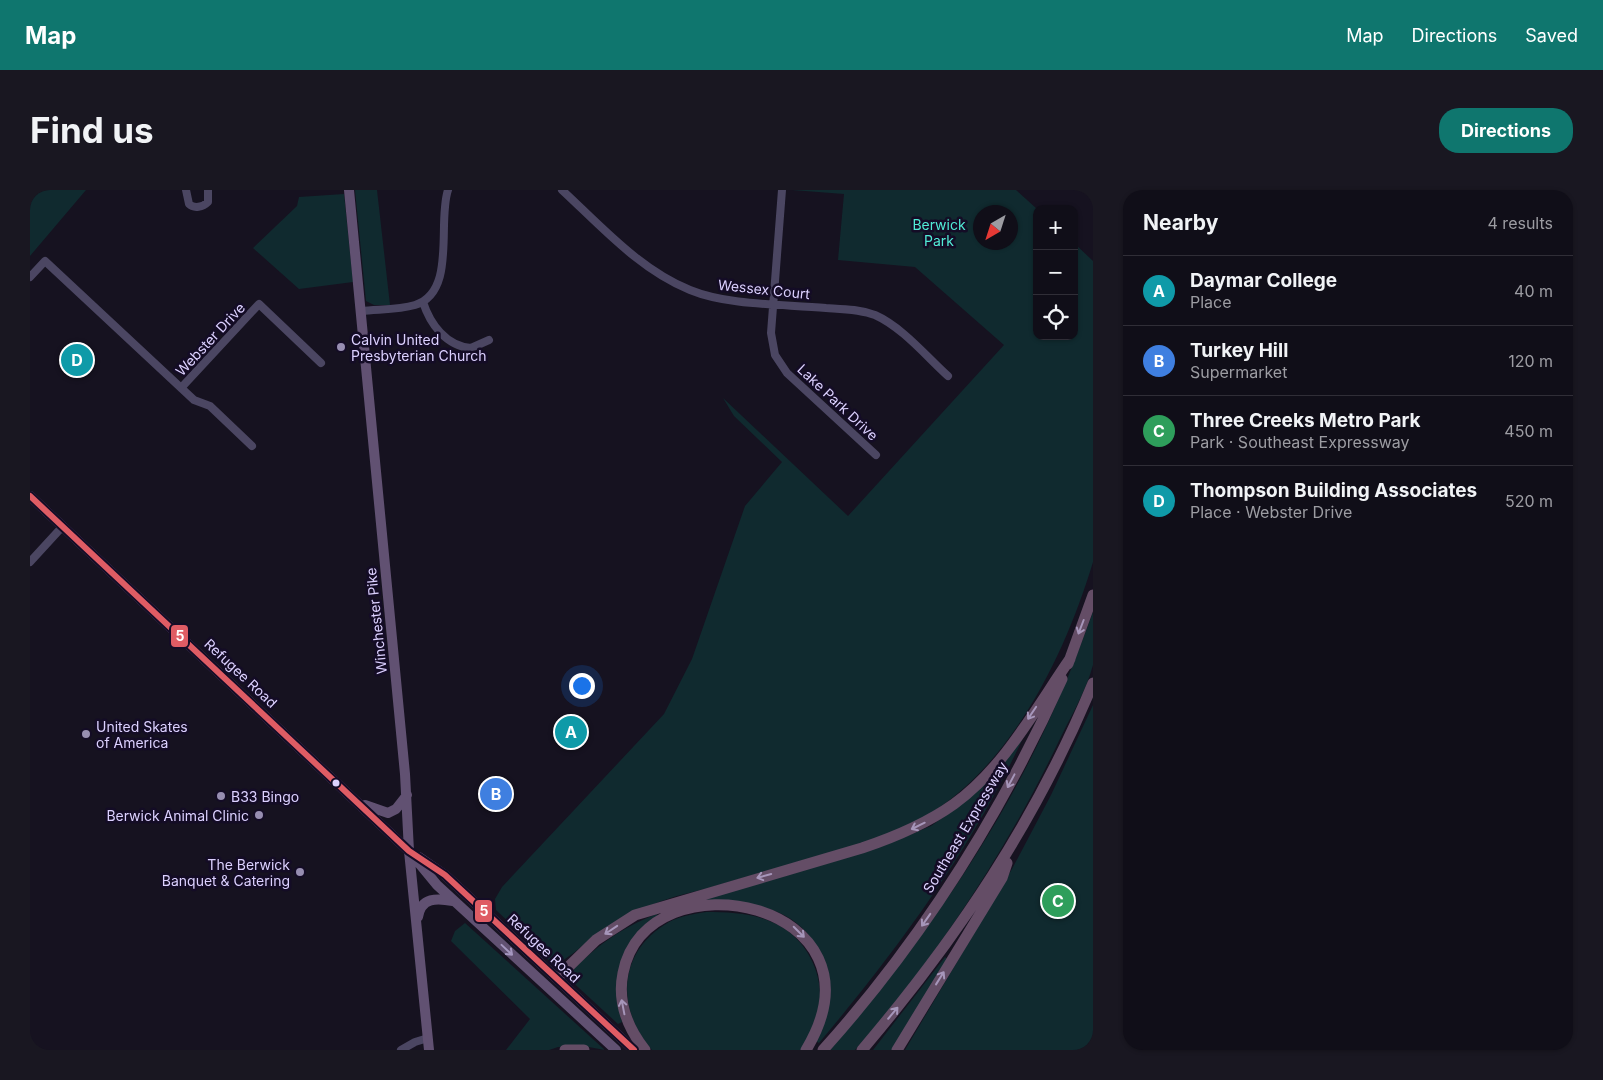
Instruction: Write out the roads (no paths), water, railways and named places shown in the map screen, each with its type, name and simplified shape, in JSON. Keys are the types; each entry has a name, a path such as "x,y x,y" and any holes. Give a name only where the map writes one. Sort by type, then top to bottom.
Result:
{"highway":[{"name":"Southeast Expressway","path":"823,1050 898,960 962,867 1017,770 1047,711 1070,658 1093,595"},
{"path":"557,978 596,940 635,915 862,848 896,837 928,821 955,803 1005,752 1070,658"},
{"path":"862,1050 914,989 954,934 1015,842 1054,770 1093,683"},
{"path":"897,1050 1002,878 1015,842"},
{"path":"645,1050 632,1033 624,1011 621,982 630,952 638,938 661,919 689,908 707,905 741,907 771,914 791,924 810,944 821,965 826,986 821,1022 806,1050"},
{"path":"565,1050 584,1050"}],"main road":[{"name":"Winchester Pike","path":"349,190 407,795 410,851 429,1050"},
{"name":"Refugee Road","path":"30,496 410,851 445,875 634,1050"},
{"path":"357,802 383,813 388,813 396,809 407,795"},
{"name":"Refugee Road","path":"410,851 437,885 616,1050"},
{"path":"417,925 420,909 424,902 436,898 455,902"}],"street":[{"path":"186,190 189,204 194,207 202,206 208,202 208,190"},
{"path":"361,311 408,307 423,302 432,292 440,276 448,190"},
{"name":"Wessex Court","path":"562,190 629,251 660,276 691,291 712,297 852,310 874,315 894,327 948,376"},
{"name":"Lake Park Drive","path":"782,190 771,333 775,355 788,373 876,455"},
{"name":"Webster Drive","path":"30,278 45,261 194,400 210,406 252,446"},
{"path":"423,302 430,321 449,340 471,348 489,340"},
{"name":"Webster Drive","path":"181,388 259,304 321,363"},
{"path":"30,562 63,526"},
{"path":"401,1050 415,1042 428,1038"}],"place":[{"name":"Calvin United Presbyterian Church","path":"341,347"},
{"name":"Thompson Building Associates","path":"77,360"},
{"name":"Daymar College","path":"571,732"},
{"name":"United Skates of America","path":"86,734"},
{"name":"Turkey Hill","path":"496,794"},
{"name":"B33 Bingo","path":"221,796"},
{"name":"Berwick Animal Clinic","path":"259,815"},
{"name":"The Berwick Banquet & Catering","path":"300,872"},
{"name":"Three Creeks Metro Park","path":"1058,901"}],"park label":[{"name":"Berwick Park","path":"939,232"}]}
